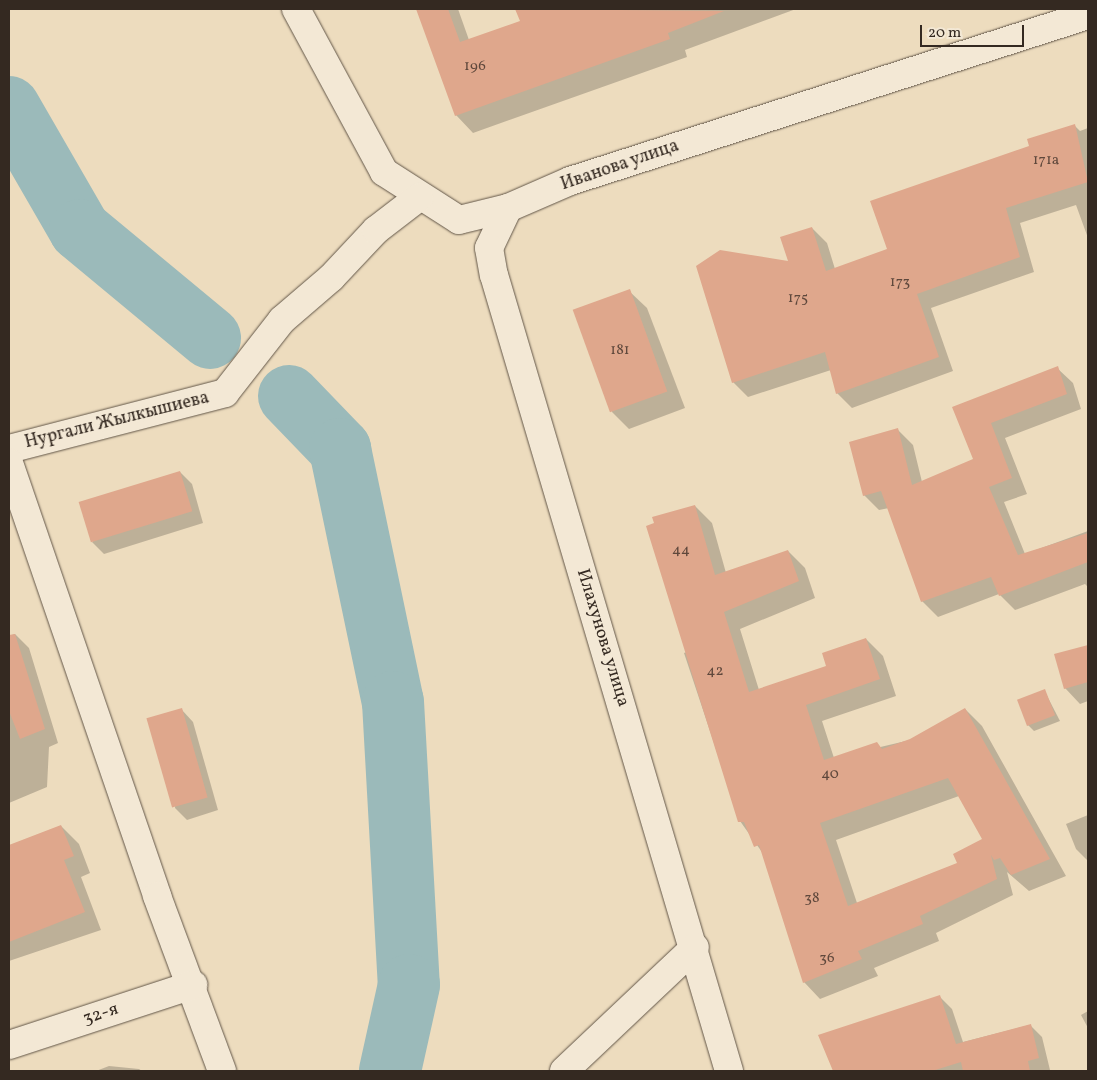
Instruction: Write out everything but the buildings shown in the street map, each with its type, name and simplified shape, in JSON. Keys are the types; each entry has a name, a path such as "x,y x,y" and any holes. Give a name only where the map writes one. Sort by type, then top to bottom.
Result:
{"street":[{"name":"Иванова улица","path":"296,9 384,172 419,197 459,220 508,208 570,181 1088,15"},
{"name":"Нургали Жылкышиева","path":"9,449 226,393 282,320 376,230 419,197"},
{"name":"Илахунова улица","path":"508,208 489,248 494,275 695,947 729,1071"},
{"path":"9,463 157,896 192,985 222,1071"},
{"path":"564,1071 695,947"},
{"name":"32-я","path":"9,1045 192,985"}],"waterway":[{"path":"9,107 80,230 210,338"},
{"path":"289,396 340,449 393,702 409,985 390,1071"}]}
